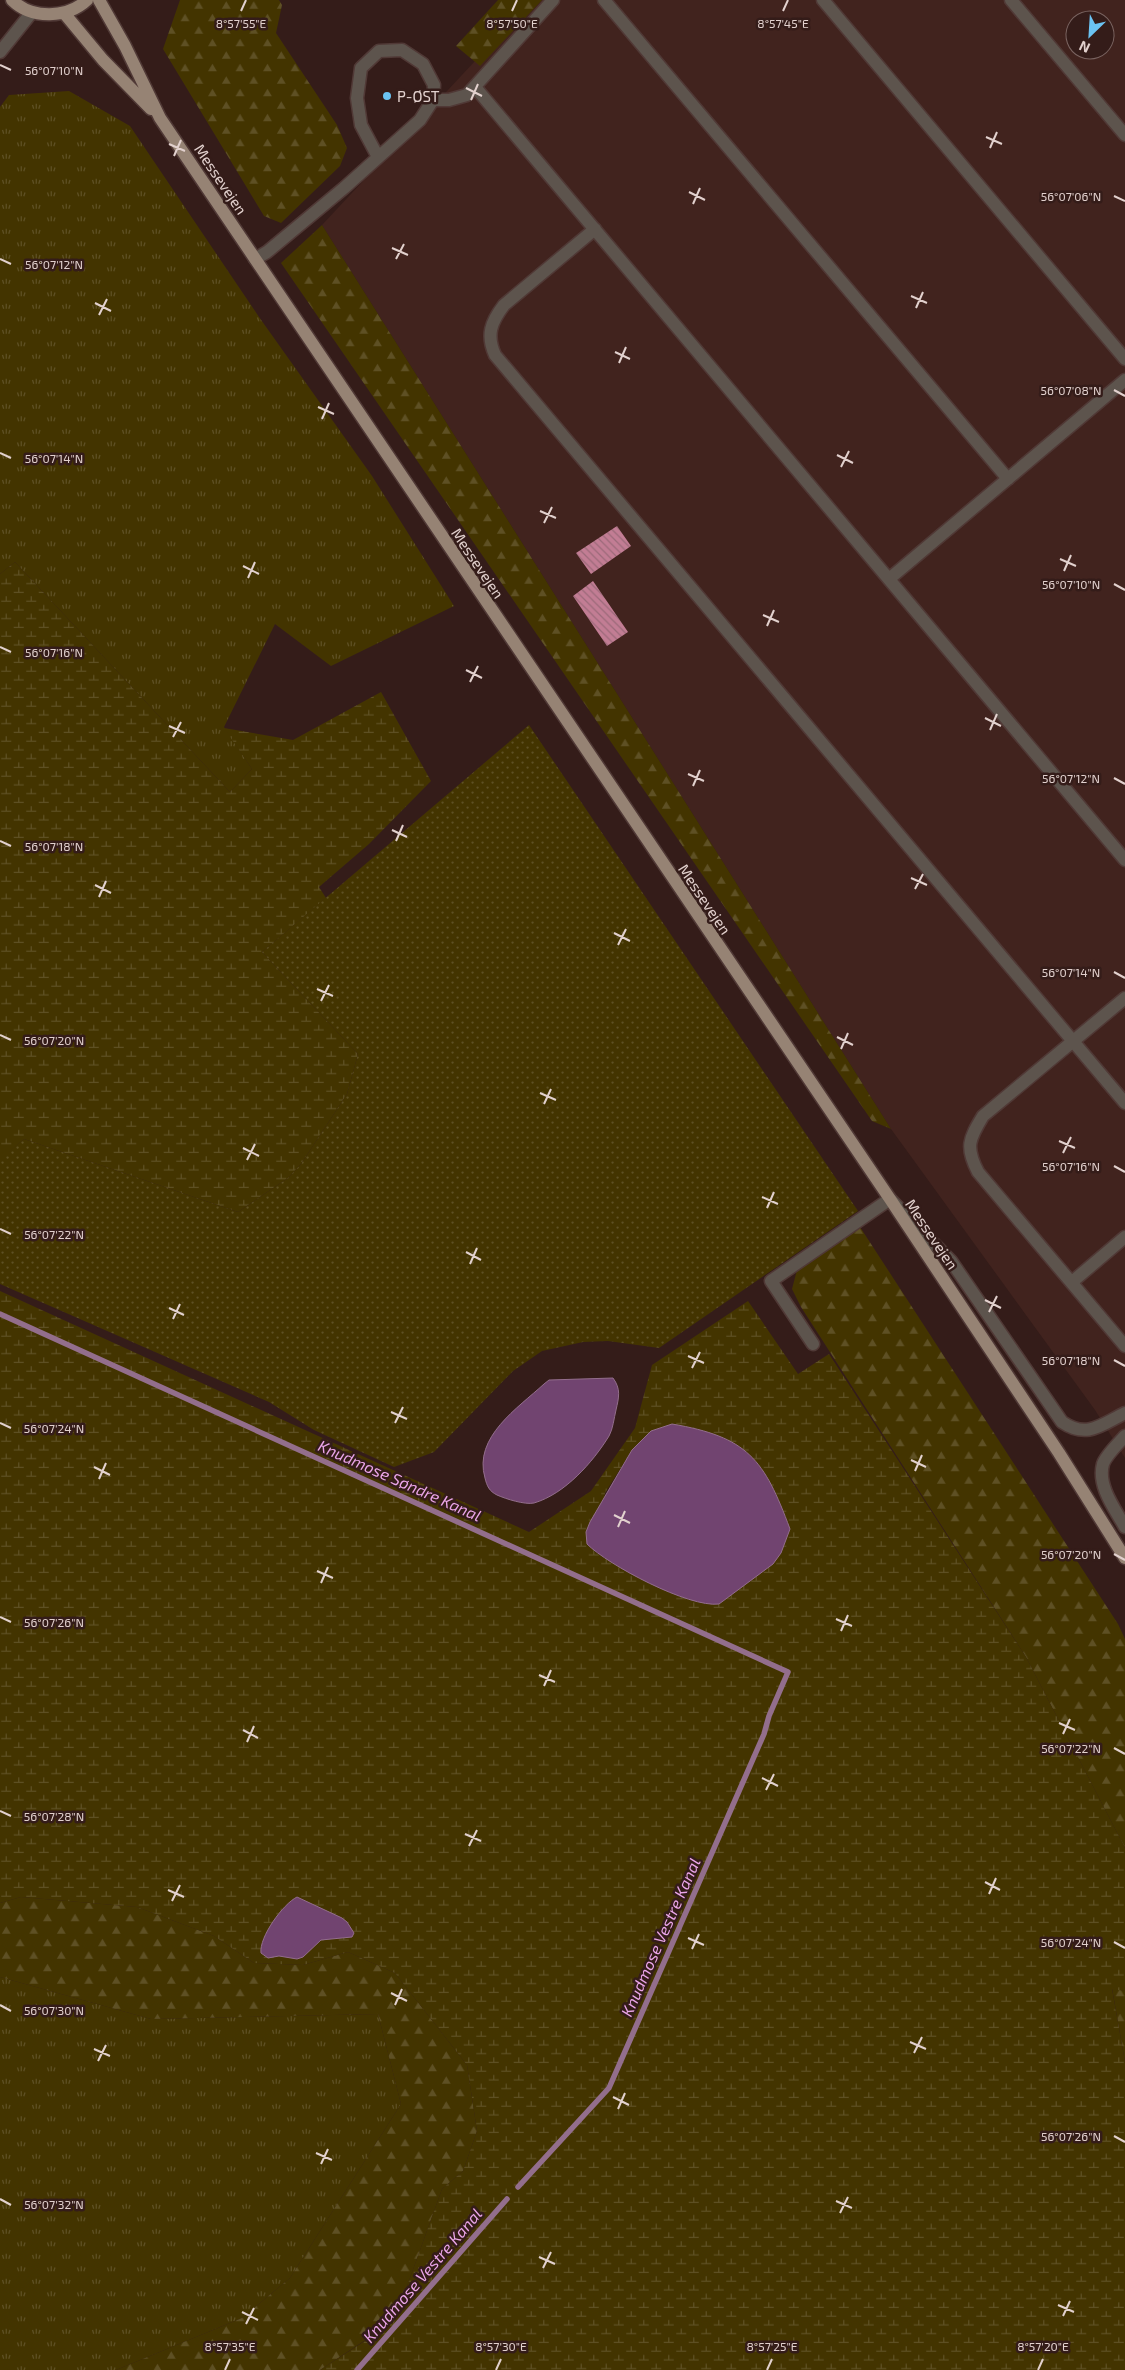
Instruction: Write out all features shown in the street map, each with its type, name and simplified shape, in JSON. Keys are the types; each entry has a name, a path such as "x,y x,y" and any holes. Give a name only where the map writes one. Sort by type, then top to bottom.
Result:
{"main road":[{"path":"12,0 32,12 48,15 64,13 82,5 88,0"},
{"name":"Messevejen","path":"99,0 125,46 160,118 663,866 890,1199 1059,1453 1125,1558"},
{"name":"Messevejen","path":"64,13 104,60 160,118"}],"street":[{"path":"433,100 458,98 475,87 553,0"},
{"path":"604,0 1008,479"},
{"path":"823,0 1125,359"},
{"path":"1011,0 1125,135"},
{"path":"0,52 32,12"},
{"path":"255,259 275,246 378,157 420,120 433,100 434,85 423,64 402,50 379,51 361,68 357,98 361,125 378,157"},
{"path":"475,87 1125,860"},
{"path":"595,229 504,305 494,318 490,329 490,344 495,355 1125,1102"},
{"path":"889,579 1125,380"},
{"path":"1125,998 983,1116 972,1133 969,1144 971,1157 978,1172 1125,1346"},
{"path":"813,1344 771,1281 890,1199 951,1261 1062,1422 1073,1429 1090,1430 1125,1413"},
{"path":"1072,1282 1125,1237"},
{"path":"1125,1436 1104,1464 1103,1475 1106,1494 1125,1527"}],"shaded area":[{"path":"532,0 1125,0 1125,1458 1095,1410 891,1129 322,225"},
{"path":"613,1378 617,1386 618,1397 610,1433 595,1456 577,1476 557,1492 534,1503 510,1500 490,1490 486,1481 483,1463 486,1449 500,1425 511,1413 549,1380"},
{"path":"672,1424 698,1429 719,1436 736,1444 750,1455 761,1468 771,1485 790,1529 781,1553 773,1564 719,1604 689,1599 650,1583 612,1563 587,1544 586,1532 590,1522 632,1450 651,1431"},
{"path":"297,1897 342,1918 354,1933 352,1937 321,1940 303,1957 297,1959 279,1956 268,1958 261,1953 264,1938 273,1922 285,1906"}],"green space":[{"path":"180,0 279,0 282,5 276,33 337,125 347,148 340,166 281,223 264,216 163,49"},
{"path":"498,0 542,0 480,66 456,46"},
{"path":"69,91 130,126 259,317 372,476 454,606 331,666 275,624 224,727 252,769 230,792 15,562 0,574 0,107 9,95"},
{"path":"322,225 891,1129 872,1121 281,263"},
{"path":"15,562 230,792 252,769 224,728 293,740 381,692 431,781 369,844 319,887 326,898 262,952 358,1054 347,1094 301,1164 288,1178 238,1212 24,1139 0,1160 0,574"},
{"path":"529,725 858,1211 659,1348 608,1341 583,1342 542,1351 513,1371 434,1452 394,1467 314,1430 269,1402 0,1284 0,1159 24,1139 238,1212 288,1178 301,1164 347,1094 358,1054 262,952"},
{"path":"860,1227 1118,1624 1125,1639 1125,1848 1026,1657 801,1307 792,1289 797,1270"},
{"path":"0,1291 529,1532 591,1491 635,1428 652,1365 748,1301 798,1374 829,1354 1026,1657 1125,1848 1125,1991 1112,1989 1125,2062 1125,2370 320,2370 374,2335 406,2289 442,2189 463,2171 477,2131 467,2065 395,1973 348,1952 303,1965 254,1963 214,1936 137,1907 21,1897 0,1903","holes":["651,1431 767,1477 790,1529 773,1564 719,1604 706,1604 673,1594 637,1577 594,1551 605,1493 632,1450","297,1897 347,1922 351,1937 321,1940 297,1959 279,1956"]},
{"path":"21,1897 137,1907 214,1936 254,1963 303,1965 348,1952 395,1973 467,2065 477,2131 463,2171 442,2189 406,2289 373,2335 320,2370 116,2370 242,2318 290,2278 401,2104 378,2014 151,2019 0,1977 0,1903"},
{"path":"0,1977 151,2019 378,2014 401,2104 290,2278 242,2318 116,2370 0,2370"},
{"path":"1112,1988 1125,1991 1125,2062"}],"building":[{"path":"617,526 631,546 591,574 576,553"},
{"path":"593,581 628,632 607,646 573,596"}],"waterway":[{"name":"Knudmose Søndre Kanal","path":"0,1314 788,1672 769,1716 764,1734 609,2088 518,2187"},
{"name":"Knudmose Vestre Kanal","path":"357,2370 507,2199"}],"place":[{"name":"P-ØST","path":"387,96"}]}
